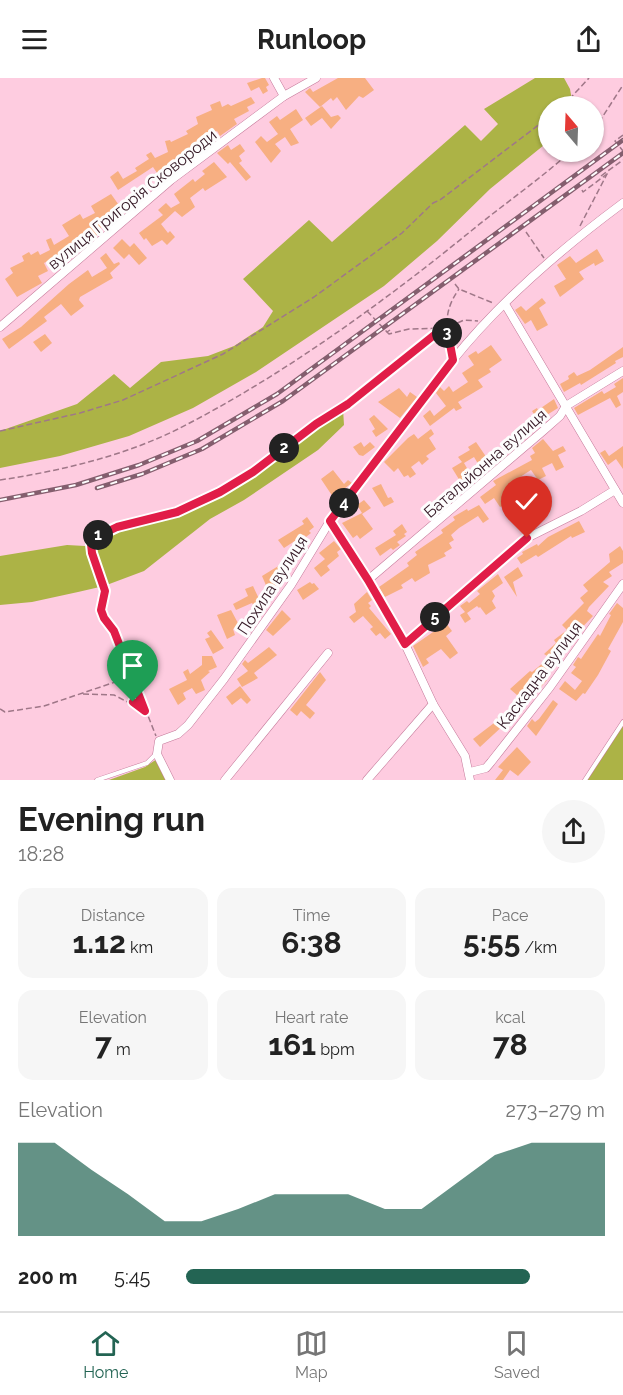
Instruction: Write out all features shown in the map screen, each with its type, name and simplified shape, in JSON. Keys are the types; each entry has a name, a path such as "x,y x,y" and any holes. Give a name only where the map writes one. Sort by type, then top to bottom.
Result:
{"street":[{"path":"274,78 285,96"},
{"name":"вулиця Григорія Сковороди","path":"0,327 171,180 285,96 316,78"},
{"name":"Похила вулиця","path":"159,741 178,734 188,725 224,679 291,585 330,521 453,360 484,324 574,240 623,203"},
{"path":"505,304 623,503"},
{"name":"Батальйонна вулиця","path":"368,580 543,431 560,416 566,406 623,371"},
{"path":"405,644 527,538 581,511 615,490"},
{"path":"330,521 405,644 433,704 465,756 470,776"},
{"name":"Каскадна вулиця","path":"470,776 486,768 491,762 549,687 623,584"},
{"path":"225,780 328,653"},
{"path":"367,780 433,704"},
{"path":"159,741 157,754 170,780"}],"lane":[{"path":"585,780 623,722"},
{"path":"97,780 147,763 157,754"}],"path":[{"path":"572,96 589,78"},
{"path":"604,114 623,85"},
{"path":"0,431 80,413 123,400 224,354 314,297 402,232 432,203 440,200 538,125"},
{"path":"623,135 615,141 623,151"},
{"path":"582,190 584,192 623,160"},
{"path":"0,480 67,467 123,450 177,429 286,366 366,310 437,260 558,162"},
{"path":"600,176 606,173"},
{"path":"580,226 606,173"},
{"path":"526,232 548,264"},
{"path":"455,284 459,289 491,303 505,304"},
{"path":"453,360 447,328 448,307 459,289"},
{"path":"366,310 389,334 410,329 447,328"},
{"path":"159,741 137,688 130,677 114,631 101,610 105,591 92,553 91,544 94,538 117,527 177,512 228,487 253,472 316,424 348,404 438,332 470,320 484,324"},
{"path":"0,709 5,711 44,706 130,677"},
{"path":"82,694 114,695 145,711"}],"green space":[{"path":"535,78 564,78 570,89 571,96 538,96 538,150 490,189 437,241 384,286 256,372 193,408 129,436 60,456 0,468 0,431 77,404 114,374 130,388 161,362 208,356 234,346 263,327 273,311 243,279 309,220 332,242 465,125 481,141 498,124 484,109"},
{"path":"343,409 344,425 318,450 244,500 210,519 144,571 104,586 32,602 0,605 0,556 67,545 85,546 118,528 139,526 177,516 240,485"},
{"path":"623,725 623,780 587,780"},
{"path":"157,759 168,780 109,780 145,767"}],"building":[{"path":"265,78 269,85 266,87 268,91 263,94 259,87 251,91 247,83"},
{"path":"338,78 365,78 374,90 363,98 359,96 346,110 337,97 333,101 331,98 320,107 305,92 310,88 313,92"},
{"path":"251,97 255,103 247,107 249,111 234,119 237,124 220,136 217,131 197,141 199,145 177,157 179,161 170,166 169,164 157,173 153,167 118,190 110,177 118,171 123,179 137,171 135,168 149,159 146,155 151,152 155,158 168,152 165,141 170,140 171,142 188,134 186,131 198,124 196,117 212,110 210,105 220,101 222,107 228,104 231,106"},
{"path":"322,106 331,117 338,115 341,118 331,129 322,118 311,126 305,118"},
{"path":"296,109 303,120 290,129 299,143 291,146 285,137 275,144 281,151 271,163 255,142 261,136 267,142 278,134 269,122 277,116 280,120"},
{"path":"240,144 245,151 239,156 242,161 239,163 251,177 246,181 230,162 228,164 217,153 228,145 231,150"},
{"path":"214,162 227,177 205,191 203,188 190,198 195,207 182,217 175,211 161,224 168,233 170,231 175,237 167,245 162,240 152,246 146,238 144,240 139,233 163,215 158,210 166,203 171,208 180,203 174,194 193,179 195,182 205,174 202,171"},
{"path":"111,194 121,208 112,214 116,219 100,228 102,231 68,258 69,260 62,266 56,257 44,263 48,271 38,276 42,283 17,297 5,279 13,273 10,268 24,261 22,256 29,252 31,255 38,251 40,255 50,250 46,240 51,238 54,245 69,236 62,225 80,214 83,219 95,213 91,206"},
{"path":"122,239 130,247 134,243 147,258 139,265 129,254 124,259 113,248"},
{"path":"597,249 604,261 595,266 594,263 579,272 584,279 560,297 554,286 566,279 557,265 570,256 576,263"},
{"path":"106,253 114,264 119,262 120,264 110,273 113,278 80,297 79,300 84,306 71,316 61,304 44,317 47,321 9,349 2,339 21,327 88,270 92,277 107,268 100,258"},
{"path":"542,298 546,303 539,308 548,325 537,331 531,320 525,324 515,310 521,306 526,311"},
{"path":"45,334 52,343 41,352 33,342"},
{"path":"491,345 502,360 489,369 491,372 478,380 483,387 458,402 462,408 456,411 454,408 430,426 423,416 430,410 434,416 446,406 436,393 440,387 444,391 449,386 453,392 468,382 462,373 474,365 468,356 476,351 478,354"},
{"path":"623,347 623,357 615,361 616,363 581,385 580,383 564,392 560,384 569,379 568,376 574,372 577,376 590,370"},
{"path":"623,378 623,392 617,396 621,405 616,408 610,398 578,415 574,408 602,391 604,394 616,387 614,384"},
{"path":"399,388 407,397 410,392 417,397 400,418 378,402"},
{"path":"554,399 558,408 542,418 545,422 540,426 531,429 526,421 535,416 532,411 537,408 538,410"},
{"path":"374,415 388,429 376,437 372,431 375,429 369,419"},
{"path":"431,429 434,434 429,438 436,449 426,456 429,459 422,465 419,461 411,467 416,474 410,478 408,475 404,477 398,468 394,472 384,462 408,438 414,434 418,439"},
{"path":"543,439 553,451 563,446 566,451 558,455 564,467 556,471 552,463 542,468 546,476 538,480 531,470 520,477 526,486 523,488 527,495 519,499 521,502 509,509 506,504 500,507 494,498 485,504 480,497 496,485 493,481 532,460 530,456 535,453 532,448"},
{"path":"361,442 364,447 370,442 375,447 363,456 359,455 353,447"},
{"path":"476,442 489,461 480,467 474,457 464,463 471,475 460,481 452,468 462,462 458,457 470,450 468,447"},
{"path":"623,446 623,469 616,459 608,465 600,453 605,450 609,456"},
{"path":"333,470 344,484 348,480 352,483 333,497 321,479"},
{"path":"381,484 388,498 391,497 394,502 384,507 372,488"},
{"path":"364,500 371,508 362,514 373,529 360,539 357,535 353,538 342,523 362,513 357,505"},
{"path":"479,505 489,519 483,523 478,516 459,528 451,535 454,540 449,543 452,548 444,553 446,556 428,565 430,573 415,582 412,578 401,585 403,588 385,597 379,587 409,566 407,563 417,555 415,552 443,533 441,530 455,520 453,517"},
{"path":"307,517 314,527 309,531 311,533 284,548 278,540 304,524 302,521"},
{"path":"579,521 585,532 572,538 571,536 538,557 536,555 521,564 517,558 523,554 522,552 537,544 538,546 548,537"},
{"path":"402,524 407,532 404,534 406,536 397,542 400,545 380,556 375,548 396,535 393,531"},
{"path":"334,541 341,549 337,552 339,556 327,566 330,570 321,577 314,568 325,559 319,553"},
{"path":"620,546 623,551 623,563 609,572 612,576 603,582 609,586 587,611 593,616 552,659 544,654 556,643 554,640 567,630 562,625 584,603 580,598 588,591 583,585 610,562 609,554"},
{"path":"280,565 283,566 285,577 274,582 276,585 268,590 262,576"},
{"path":"518,567 523,576 513,582 517,597 504,577"},
{"path":"498,574 503,583 492,591 495,596 492,601 496,608 486,615 477,606 467,613 471,619 465,623 460,615 465,612 460,606 467,601 469,603 480,594 477,591"},
{"path":"310,582 319,589 303,600 297,590"},
{"path":"253,586 261,603 254,606 252,603 236,610 233,604 248,596 245,589"},
{"path":"367,592 372,600 368,603 371,606 369,608 391,634 385,639 380,633 376,636 370,629 373,627 363,616 354,623 349,617 356,612 354,604"},
{"path":"617,603 623,608 623,622 608,649 611,651 585,694 583,693 576,701 559,689 565,681 575,690 582,681 571,673 576,667 573,665 578,657 581,659 598,634 600,636 611,615 609,614"},
{"path":"231,610 239,625 233,629 235,635 227,639 217,615"},
{"path":"282,610 291,619 273,636 266,630"},
{"path":"446,623 452,631 446,636 458,653 450,659 441,649 426,659 429,663 423,667 413,646"},
{"path":"211,630 224,648 213,654 205,639 210,637 207,633"},
{"path":"269,647 277,655 254,673 258,678 242,687 237,679 248,671 242,664 245,660 248,663"},
{"path":"202,656 212,656 217,667 208,671 210,672 201,680 205,690 196,694 192,688 183,693 186,699 178,705 169,689 187,680 183,672 188,669 190,674 202,665"},
{"path":"543,663 548,671 542,676 547,680 534,695 532,693 524,701 510,689"},
{"path":"320,672 326,680 306,705 315,713 310,719 301,711 297,716 290,710"},
{"path":"240,686 251,700 247,704 241,698 232,705 226,697"},
{"path":"553,700 558,704 536,736 527,726 532,719 535,722 539,719"},
{"path":"501,713 507,722 480,747 473,739 494,723"},
{"path":"517,747 531,762 518,776 510,770 503,780 495,780 503,770 498,767"}],"railway":[{"path":"0,500 76,485 139,465 197,441 277,394 623,140"},
{"path":"97,488 142,474 202,449 283,401 623,153"}],"route":[{"path":"133,702 145,711 114,631 101,610 105,591 104,583 92,553 92,540 117,527 177,512 220,492 253,472 316,424 348,404 438,332 447,328 453,360 330,521 405,644 527,538"}]}
